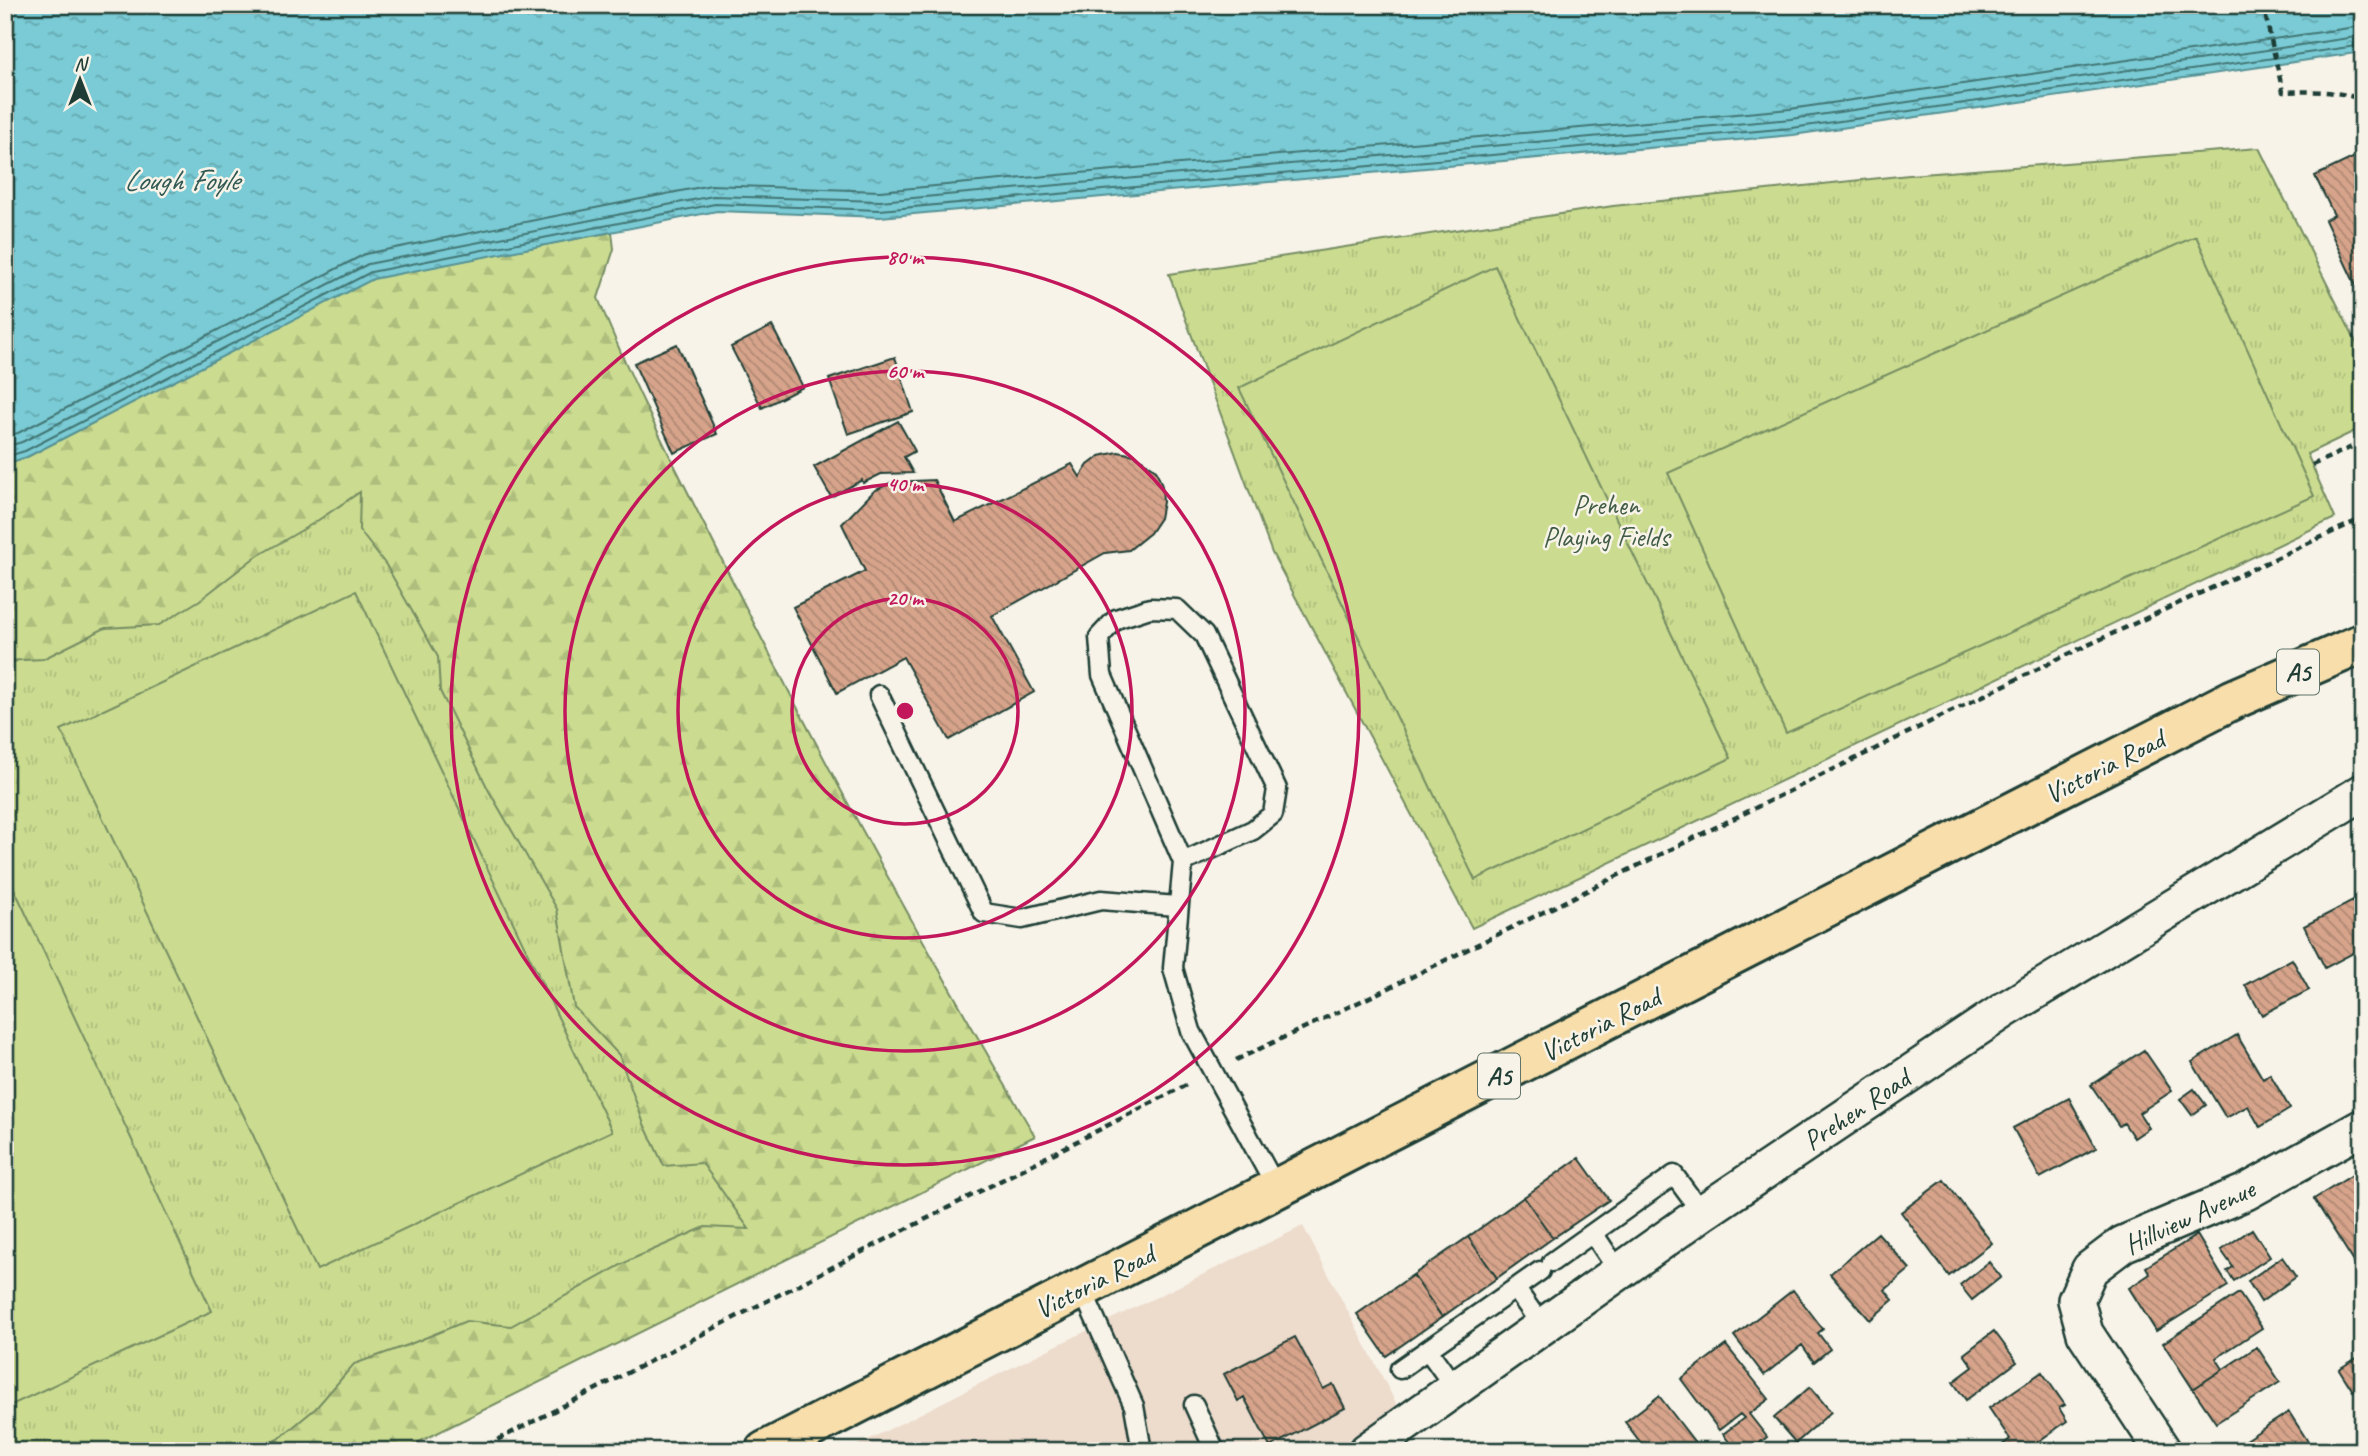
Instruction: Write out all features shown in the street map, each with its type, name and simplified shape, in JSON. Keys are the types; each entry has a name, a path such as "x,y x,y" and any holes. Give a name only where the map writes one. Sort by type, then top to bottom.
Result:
{"highway":[{"name":"Victoria Road","path":"765,1451 2232,700 2363,643"}],"street":[{"name":"Prehen Road","path":"1367,1451 1702,1213 2006,1009 2363,792"},
{"name":"Hillview Avenue","path":"2163,1451 2085,1333 2076,1300 2090,1269 2123,1244 2246,1192 2363,1126"}],"lane":[{"path":"1183,862 1253,830 1273,814 1277,789 1204,635 1177,609 1150,608 1116,619 1099,637 1102,675 1183,862 1172,968 1191,1031 1277,1189"},
{"path":"879,695 984,913 1022,919 1101,900 1177,906"},
{"path":"1400,1369 1674,1175 1702,1213"},
{"path":"1593,1233 1619,1272"},
{"path":"1081,1287 1134,1406 1142,1451"},
{"path":"1515,1288 1542,1326"},
{"path":"1428,1350 1455,1388"},
{"path":"1194,1405 1215,1451"}],"path":[{"path":"2263,5 2283,92 2319,91 2351,95 2363,100"},
{"path":"2312,466 2363,442"},
{"path":"476,1451 1212,1072 1393,986 2062,657 2363,518"}],"shaded area":[{"path":"1303,1226 1397,1405 1333,1451 846,1451 1033,1357"}],"green space":[{"name":"Prehen Playing Fields","path":"2259,148 2363,356 2363,427 2307,454 2335,518 1472,928 1272,553 1169,274 1613,206 1909,175"},
{"path":"612,232 614,249 598,298 643,401 763,642 838,785 954,997 1035,1136 401,1451 264,1451 316,1408 354,1364 466,1321 511,1326 630,1260 705,1227 749,1229 702,1163 664,1166 644,1124 619,1055 574,1007 557,909 489,791 440,691 438,657 386,565 359,530 360,492 254,558 200,600 159,625 105,628 43,659 5,661 5,464 27,457 373,278"},
{"path":"2196,236 2314,496 1786,733 1668,473"},
{"path":"1495,266 1731,758 1475,880 1239,388"},
{"path":"369,470 750,1230 262,1446 261,1451 5,1451 5,667"},
{"path":"356,591 612,1131 317,1270 61,730"},
{"path":"5,869 212,1311 5,1408"}],"water":[{"name":"Lough Foyle","path":"5,5 2363,5 2363,52 1793,135 880,217 717,211 373,279 27,457 5,464"}],"building":[{"path":"2363,153 2363,301 2325,220 2334,215 2315,176"},
{"path":"772,326 803,387 762,408 731,347"},
{"path":"677,344 717,434 674,453 634,363"},
{"path":"895,357 913,412 848,434 829,379"},
{"path":"898,421 915,451 904,457 913,473 881,474 863,483 862,480 831,497 814,467"},
{"path":"1118,452 1135,455 1156,470 1162,486 1163,502 1160,518 1150,533 1129,550 1105,553 992,616 1034,692 949,740 903,657 837,693 793,607 865,571 842,524 874,491 892,482 934,480 955,522 1072,464 1080,477 1088,465 1100,456"},
{"path":"2357,899 2363,911 2363,948 2325,968 2304,926"},
{"path":"2292,959 2309,990 2262,1015 2245,985"},
{"path":"2237,1035 2263,1079 2270,1074 2290,1109 2260,1127 2248,1106 2226,1118 2192,1062"},
{"path":"2144,1050 2172,1091 2139,1113 2149,1128 2134,1138 2124,1123 2119,1126 2091,1085"},
{"path":"2194,1089 2206,1105 2192,1115 2180,1099"},
{"path":"2069,1098 2096,1148 2040,1178 2013,1128"},
{"path":"1579,1158 1609,1200 1553,1238 1524,1197"},
{"path":"2362,1169 2363,1171 2363,1276 2314,1199"},
{"path":"1944,1180 1992,1243 1949,1276 1901,1212"},
{"path":"1524,1197 1553,1238 1497,1278 1468,1237"},
{"path":"2252,1229 2270,1257 2234,1281 2227,1271 2233,1267 2221,1250"},
{"path":"1878,1233 1910,1269 1885,1290 1893,1300 1870,1320 1830,1274"},
{"path":"2197,1235 2228,1286 2156,1331 2129,1288 2150,1274 2146,1267"},
{"path":"1468,1237 1497,1278 1442,1317 1413,1275"},
{"path":"2282,1257 2296,1277 2261,1302 2248,1281"},
{"path":"1989,1262 2001,1277 1972,1300 1960,1285"},
{"path":"1413,1275 1442,1317 1386,1356 1357,1314"},
{"path":"1793,1290 1823,1329 1818,1333 1830,1349 1814,1362 1802,1345 1764,1375 1734,1336"},
{"path":"2239,1293 2262,1328 2216,1358 2223,1369 2193,1389 2163,1343"},
{"path":"1994,1331 2017,1362 1966,1400 1953,1382 1973,1367 1964,1354"},
{"path":"1295,1337 1323,1389 1333,1384 1345,1408 1270,1447 1244,1397 1238,1401 1224,1374"},
{"path":"1726,1345 1769,1399 1749,1414 1767,1437 1750,1451 1736,1451 1723,1434 1744,1418 1740,1414 1719,1430 1681,1379"},
{"path":"2257,1347 2280,1382 2216,1423 2193,1389"},
{"path":"2363,1354 2363,1384 2353,1391 2339,1369"},
{"path":"2042,1372 2065,1405 2059,1408 2067,1421 2025,1451 1995,1451 2010,1439 1989,1408"},
{"path":"1810,1387 1831,1412 1796,1443 1774,1418"},
{"path":"1659,1396 1700,1449 1698,1451 1647,1451 1625,1422"},
{"path":"2289,1412 2314,1451 2239,1451 2236,1446"},
{"path":"2363,1436 2363,1451 2362,1451 2356,1440"}]}
